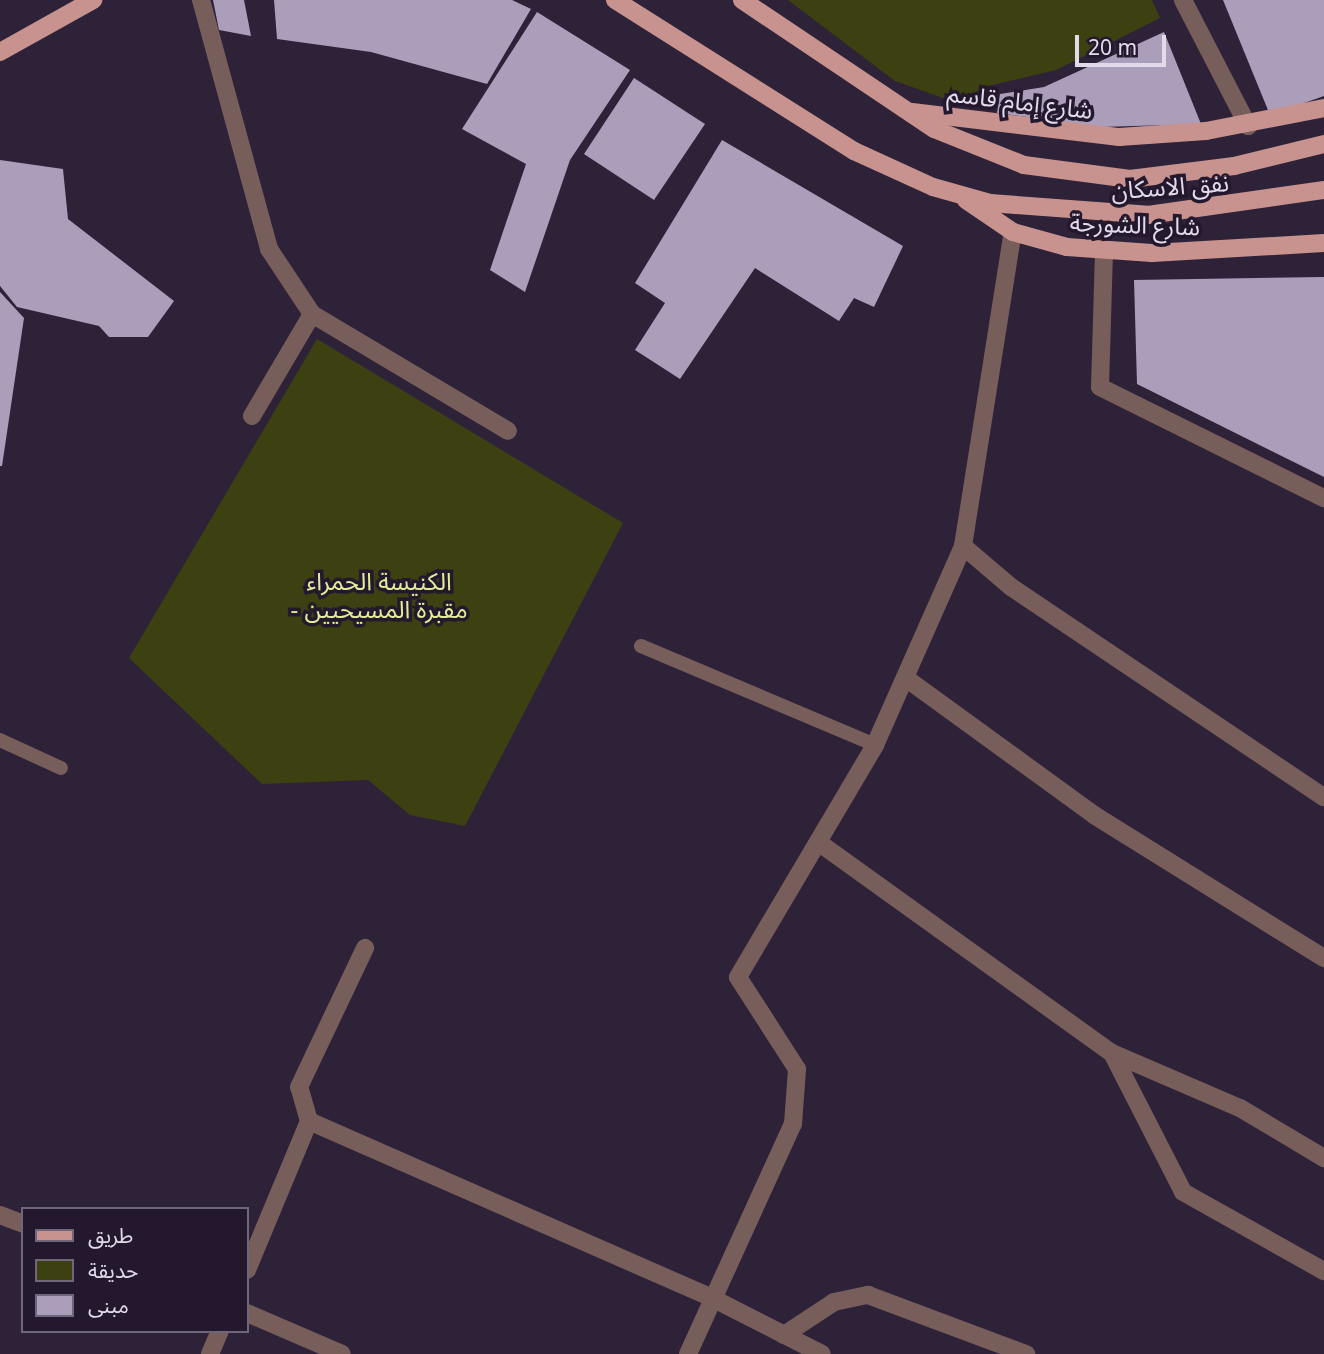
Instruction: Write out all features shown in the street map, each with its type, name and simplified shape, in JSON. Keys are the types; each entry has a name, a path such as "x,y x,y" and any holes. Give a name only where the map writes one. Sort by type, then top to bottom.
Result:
{"main road":[{"path":"0,52 93,0"},
{"path":"615,0 853,151 957,194"},
{"name":"شارع إمام قاسم","path":"742,0 903,110 1119,137 1248,125 1324,108"},
{"path":"903,110 963,143 1024,166 1130,179 1234,166 1324,144"},
{"name":"نفق الاسكان","path":"957,194 1018,208 1148,215 1324,190"},
{"name":"شارع الشورجة","path":"957,194 1013,232 1104,252 1324,243"}],"street":[{"path":"201,0 269,249 312,314 509,431"},
{"path":"1183,0 1248,125"},
{"path":"688,1354 793,1124 797,1069 738,977 875,745 907,679 963,546 1013,232"},
{"path":"1104,252 1100,387 1324,498"},
{"path":"252,416 312,314"},
{"path":"963,546 1011,587 1324,797"},
{"path":"907,679 1094,815 1324,958"},
{"path":"818,842 1112,1052 1240,1108 1324,1158"},
{"path":"248,1268 309,1121 299,1087 365,948"},
{"path":"1112,1052 1183,1192 1324,1271"},
{"path":"309,1121 712,1298 822,1354"},
{"path":"0,1215 21,1223"},
{"path":"785,1335 834,1302 868,1296 1027,1354"},
{"path":"248,1313 342,1354"},
{"path":"210,1354 219,1333"}],"lane":[{"path":"641,646 875,745"},
{"path":"0,740 61,768"}],"green space":[{"path":"788,0 1152,0 1160,18 1056,70 988,86 957,103 895,81"},
{"name":"الكنيسة الحمراء - مقبرة المسيحيين","path":"317,339 623,523 465,826 410,815 368,780 262,784 129,658"}],"building":[{"path":"213,0 244,0 251,36 219,30"},
{"path":"274,0 512,0 531,9 487,84 371,52 277,39"},
{"path":"1223,0 1324,0 1324,96 1270,115"},
{"path":"537,12 630,70 570,160 525,292 490,270 526,164 462,129"},
{"path":"1164,32 1201,124 1100,127 997,113 1000,94 1044,87"},
{"path":"634,78 705,124 654,200 584,154"},
{"path":"722,140 903,246 874,307 854,298 839,321 755,268 680,379 635,350 665,303 635,283"},
{"path":"0,160 63,169 68,219 174,301 148,337 109,337 99,326 17,307 0,286"},
{"path":"1324,277 1324,477 1137,384 1134,280"},
{"path":"0,292 24,318 2,466 0,466"}]}
